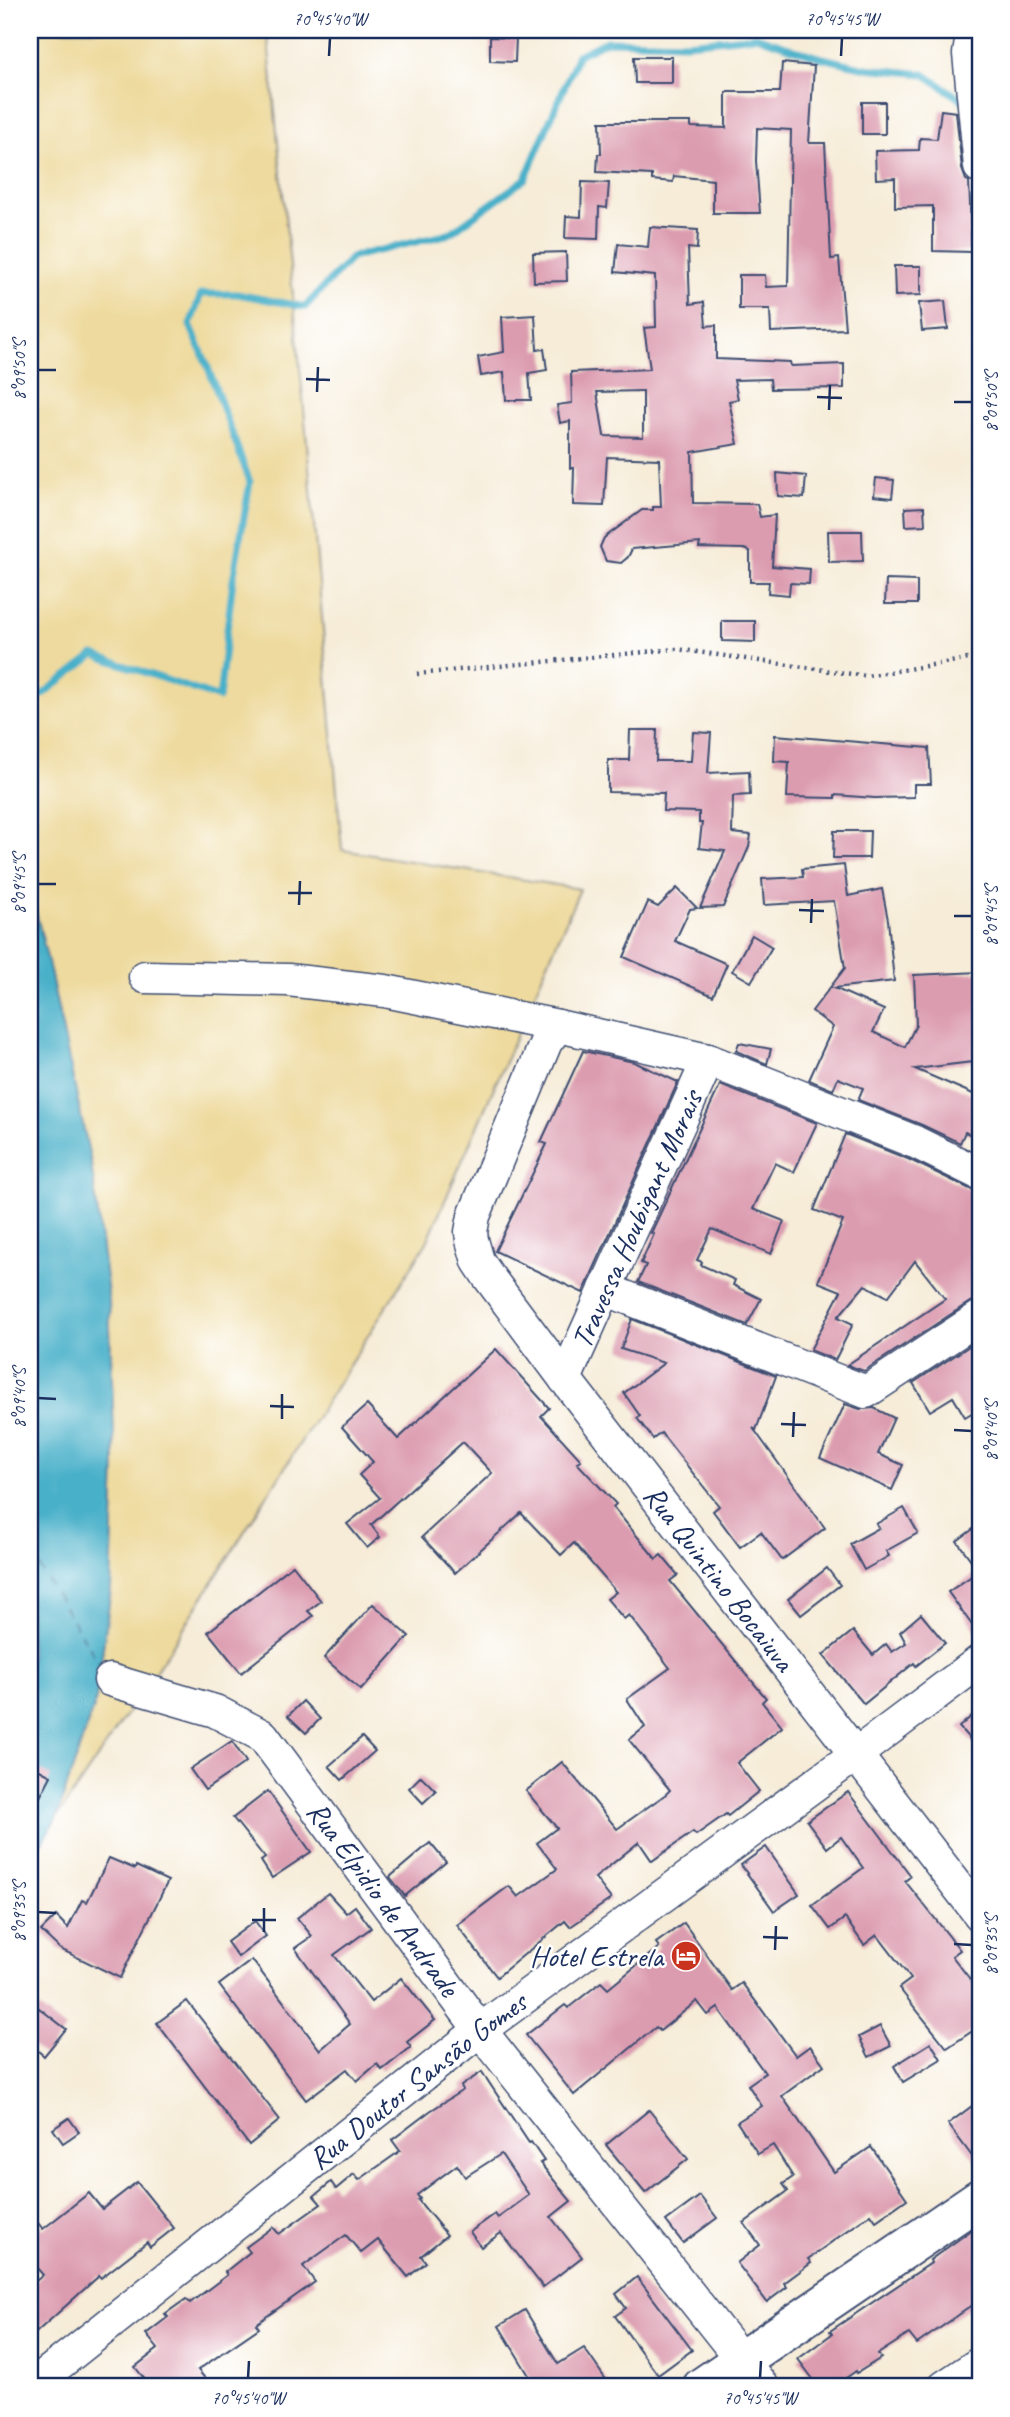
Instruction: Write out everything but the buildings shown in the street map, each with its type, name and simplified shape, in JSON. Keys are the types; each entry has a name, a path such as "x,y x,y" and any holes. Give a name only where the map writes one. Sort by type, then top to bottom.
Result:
{"main road":[{"path":"702,2387 753,2374 980,2198"}],"street":[{"path":"973,30 969,54 980,167"},
{"path":"145,977 253,978 385,991 708,1060 915,1142 980,1174"},
{"name":"Rua Quintino Bocaiuva","path":"558,1026 546,1042 474,1216 471,1232 478,1261 565,1379 980,1916"},
{"name":"Travessa Houbigant Morais","path":"565,1379 708,1060"},
{"path":"605,1289 866,1392 980,1317"},
{"name":"Rua Doutor Sansão Gomes","path":"30,2387 480,2030 980,1661"},
{"name":"Rua Elpidio de Andrade","path":"110,1680 215,1711 263,1736 480,2030 753,2374"},
{"path":"944,2387 980,2363"}],"path":[{"path":"417,674 676,649 866,676 980,657"}],"sand":[{"path":"30,30 267,30 304,409 342,850 580,889 427,1242 171,1648 56,1819 96,1699 111,1589 115,1460 109,1302 91,1163 30,887"}],"water":[{"path":"30,887 91,1163 109,1302 115,1460 111,1589 96,1699 56,1819 30,1862"}],"waterway":[{"path":"30,704 94,655 219,698 233,580 250,482 190,325 201,294 237,294 305,307 352,257 449,234 525,179 578,55 607,41 687,43 756,36 818,57 866,68 924,74 965,102"}],"ferry route":[{"path":"30,1552 102,1668"}],"place":[{"name":"Hotel Estrela","path":"686,1956"}]}
